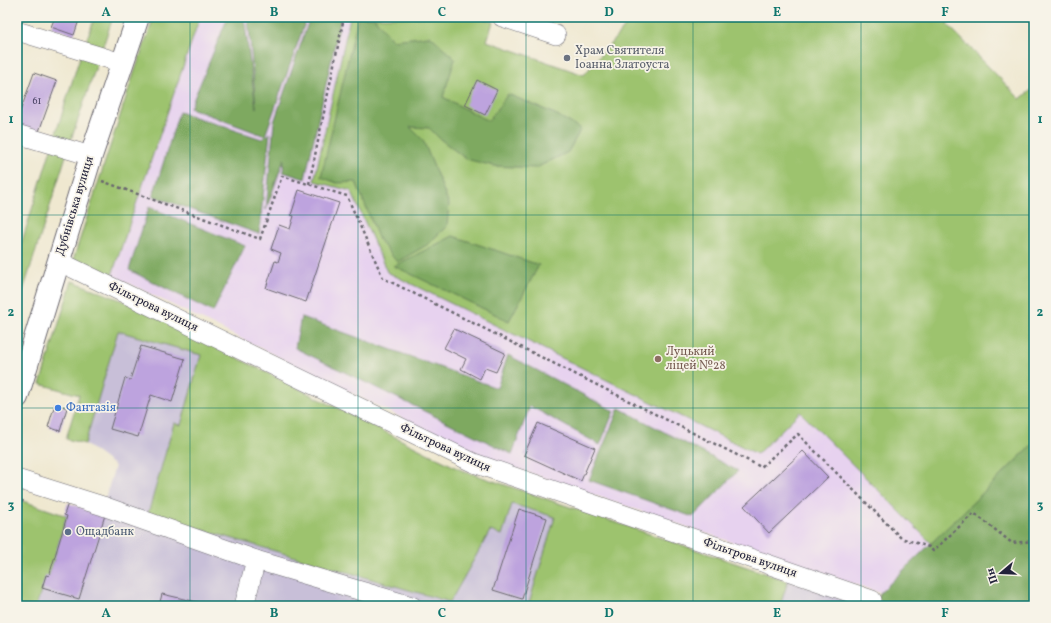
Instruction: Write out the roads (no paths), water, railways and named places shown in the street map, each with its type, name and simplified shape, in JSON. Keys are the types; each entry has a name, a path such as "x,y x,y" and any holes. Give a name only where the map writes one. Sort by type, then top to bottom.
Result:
{"main road":[{"name":"Дубнівська вулиця","path":"17,397 88,165 138,17"}],"street":[{"path":"502,17 556,35"},
{"path":"17,31 122,63"},
{"path":"17,134 88,165"},
{"name":"Фільтрова вулиця","path":"58,261 474,463 872,603"},
{"path":"17,479 103,506 256,560 412,606"},
{"path":"244,606 256,560"}],"place":[{"name":"Храм Святителя Іоанна Златоуста","path":"567,58"},
{"name":"Луцький ліцей №28","path":"658,359"},
{"name":"Фантазія","path":"58,408"},
{"name":"Ощадбанк","path":"68,532"}]}
